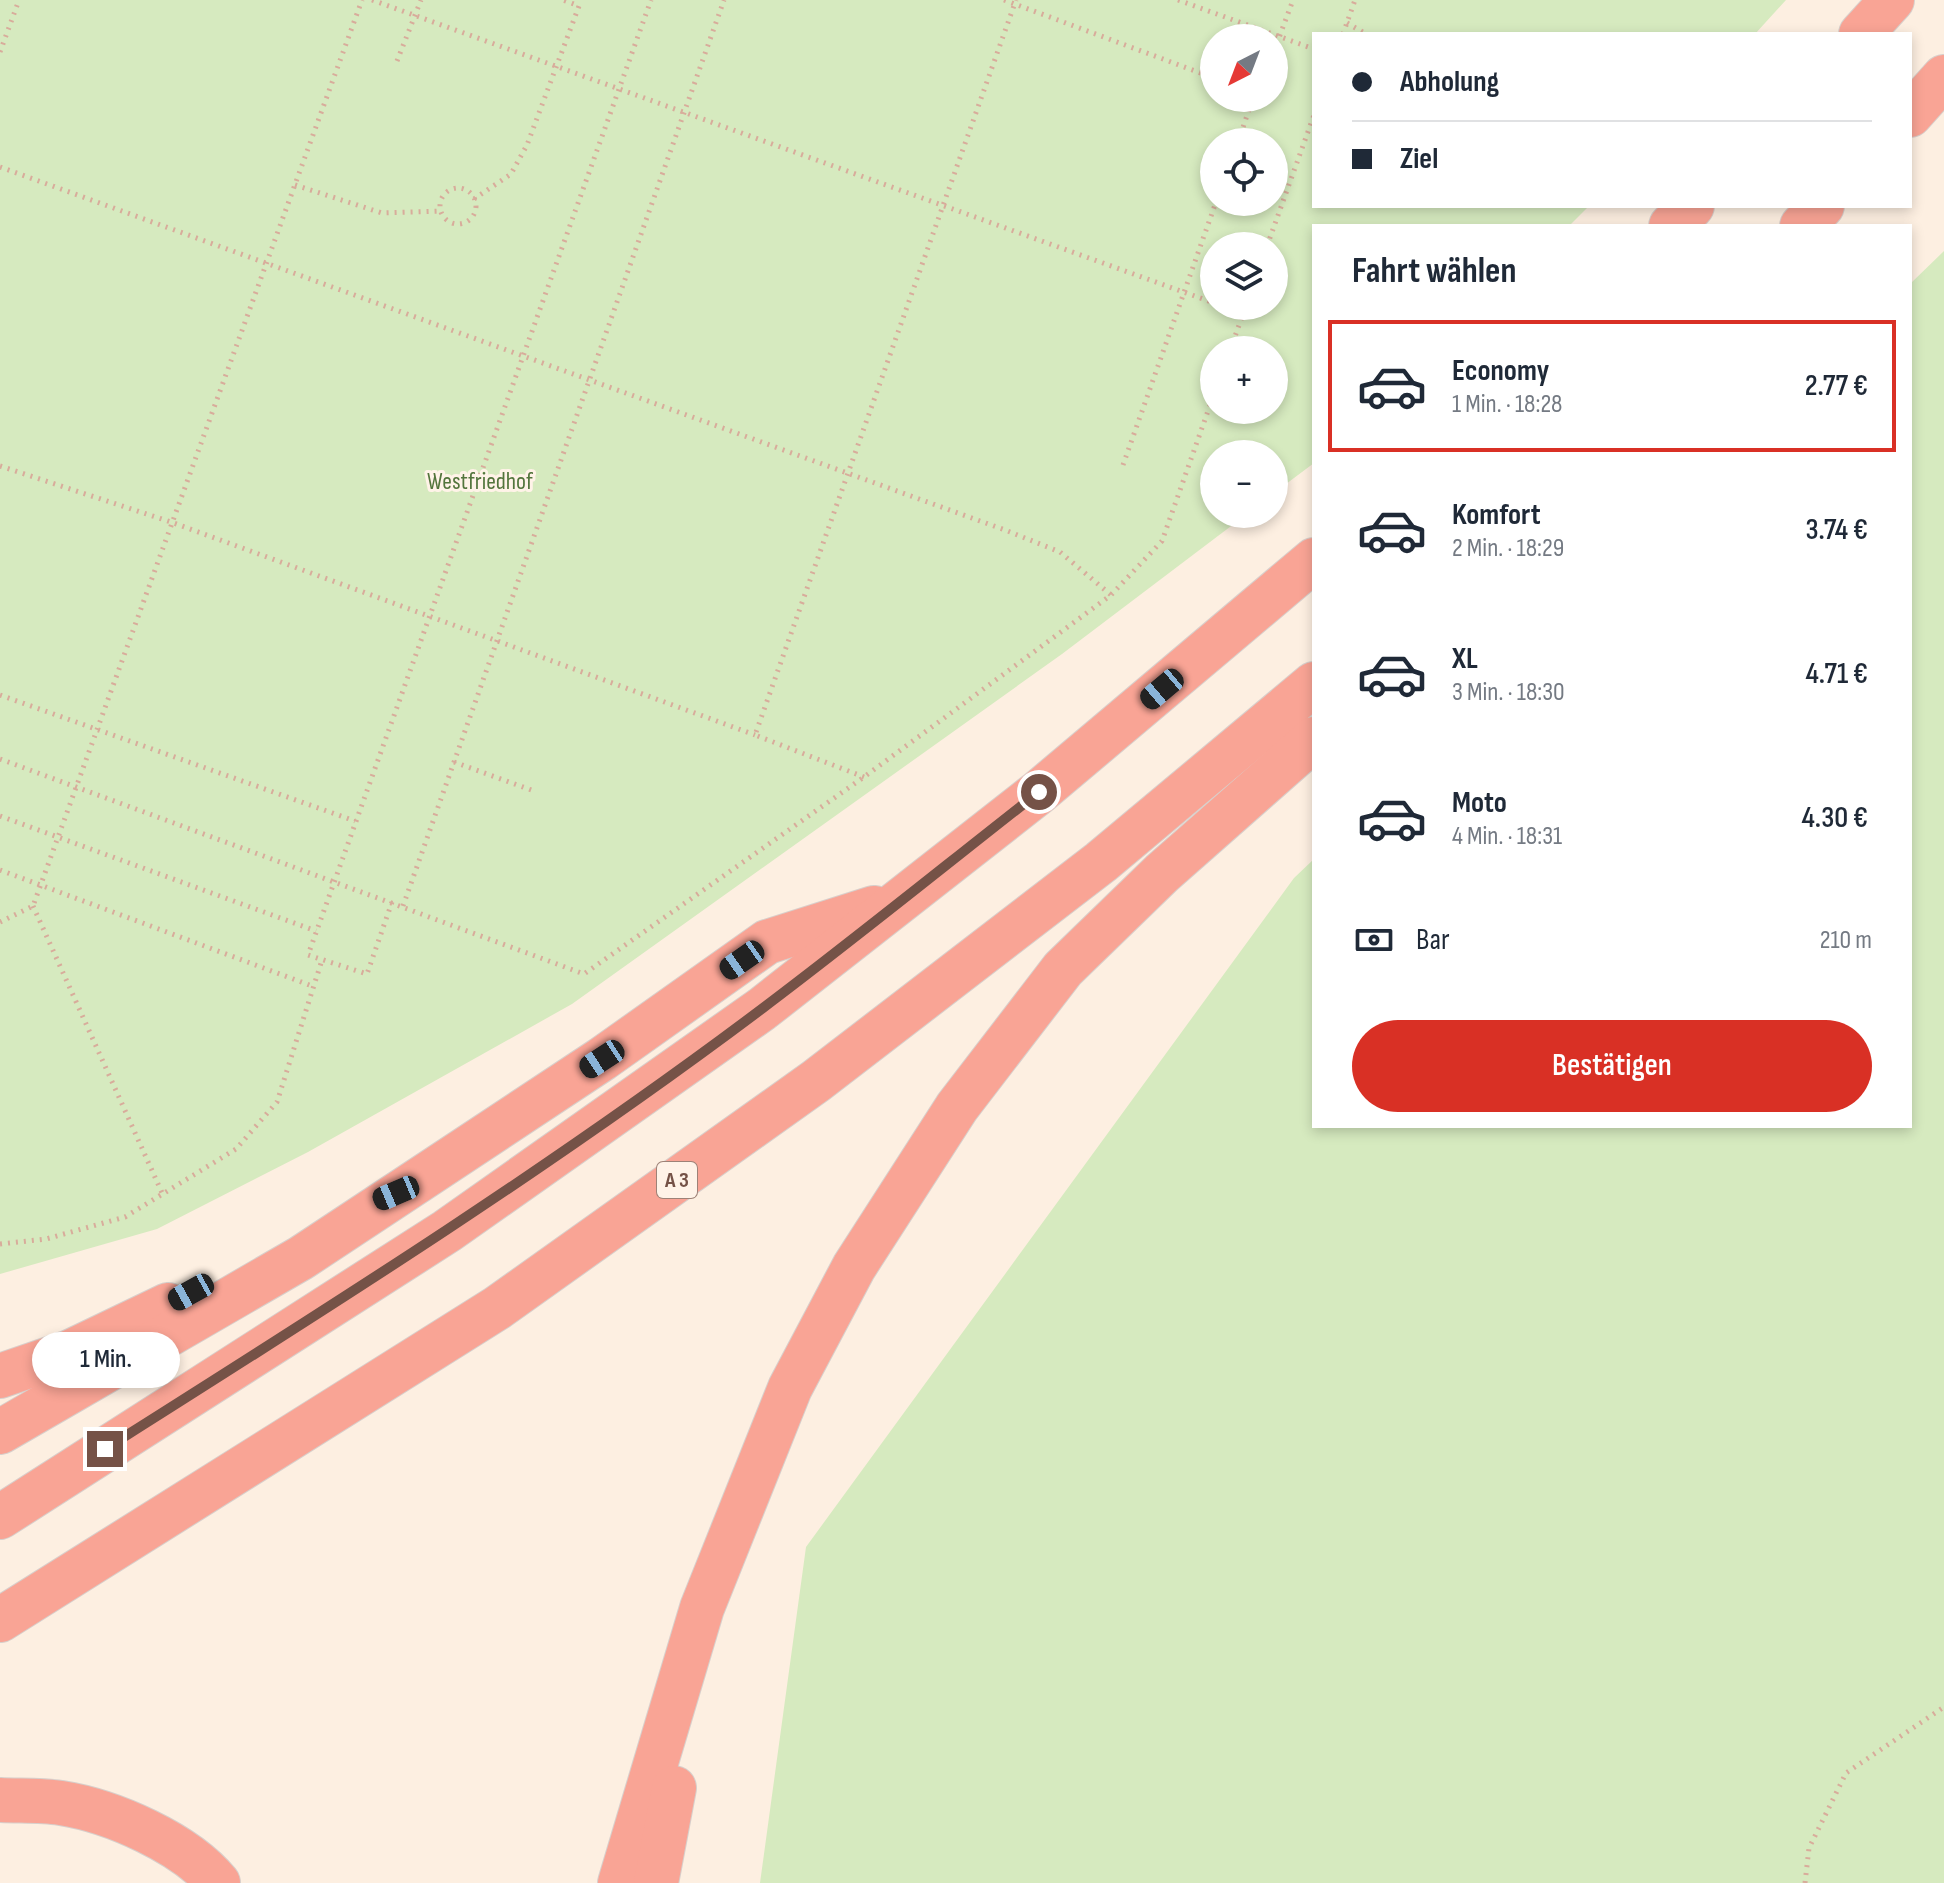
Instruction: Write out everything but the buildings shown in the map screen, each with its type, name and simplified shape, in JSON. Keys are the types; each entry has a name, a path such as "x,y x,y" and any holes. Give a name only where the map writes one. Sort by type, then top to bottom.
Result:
{"highway":[{"path":"1863,32 1892,0"},
{"path":"1912,113 1944,77"},
{"path":"1673,224 1690,208"},
{"path":"1804,224 1820,208"},
{"path":"0,1517 447,1231 762,1009 1051,781 1312,562"},
{"name":"A 3","path":"0,1620 497,1308 663,1190 816,1081 1088,872 1312,686"},
{"path":"620,1883 702,1608 790,1388 854,1267 957,1107 1063,969 1162,873 1312,741"},
{"path":"0,1432 301,1258 602,1059 767,942 903,899"},
{"path":"0,1376 70,1352 168,1305 283,1241 396,1193"},
{"path":"656,1883 673,1792 745,1502"},
{"path":"0,1800 62,1803 136,1825 207,1870 218,1883"}],"path":[{"path":"0,52 19,0"},
{"path":"0,922 33,906 362,0"},
{"path":"372,0 1200,298"},
{"path":"397,61 421,0"},
{"path":"474,199 511,174 527,145 579,6 563,0"},
{"path":"392,902 367,974 308,955 651,0"},
{"path":"403,906 724,0"},
{"path":"1004,0 1200,73"},
{"path":"1178,0 1246,24"},
{"path":"1284,24 1293,0"},
{"path":"1344,32 1355,0"},
{"path":"755,735 1015,2"},
{"path":"1347,23 1363,32"},
{"path":"1288,39 1312,48"},
{"path":"1272,232 1312,121"},
{"path":"0,167 849,471 1060,552 1111,595"},
{"path":"295,185 382,213 441,211 454,223 466,222 474,214 474,199 464,189 450,190 441,199 441,211"},
{"path":"1123,465 1211,216"},
{"path":"0,759 584,974 864,777 1111,595 1162,541 1203,424"},
{"path":"0,466 171,522 864,777"},
{"path":"0,695 355,821"},
{"path":"454,762 534,791"},
{"path":"0,816 316,931"},
{"path":"0,870 312,986"},
{"path":"33,906 163,1195"},
{"path":"0,1244 46,1239 125,1217 236,1149 277,1102 322,960"},
{"path":"1805,1883 1809,1848 1846,1773 1943,1711"}],"green space":[{"name":"Westfriedhof","path":"0,0 1786,0 1757,32 1312,32 1312,208 1587,208 1571,224 1312,224 1312,464 1288,482 1288,440 1200,440 1200,528 1228,528 1062,654 572,1004 308,1152 157,1229 0,1274"},
{"path":"1944,251 1944,1883 760,1883 806,1547 1294,878 1312,861 1312,1128 1912,1128 1912,282"}],"route":[{"path":"105,1449 447,1231 689,1061 762,1009 1039,792"}]}
